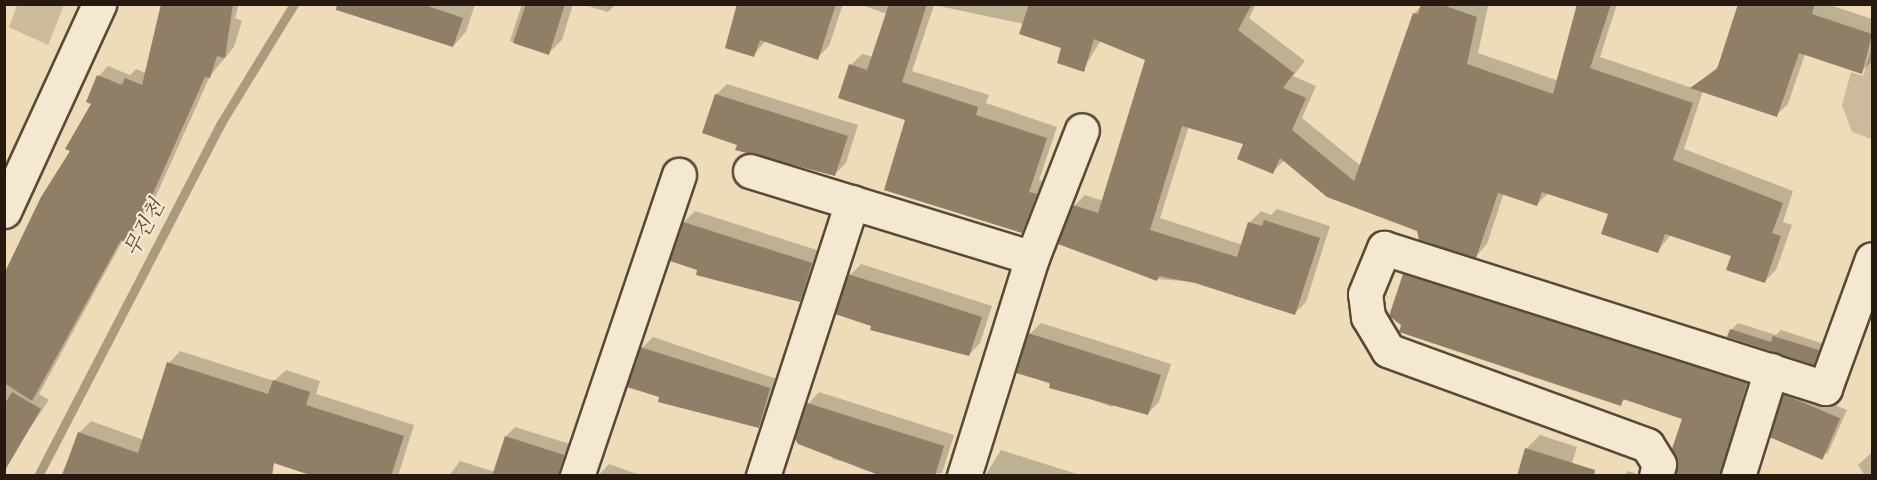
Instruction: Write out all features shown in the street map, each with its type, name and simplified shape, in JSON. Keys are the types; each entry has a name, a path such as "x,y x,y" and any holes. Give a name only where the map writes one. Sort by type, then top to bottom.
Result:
{"street":[{"path":"4,211 99,4"},
{"path":"964,476 1032,258 1082,130"},
{"path":"750,171 1032,258"},
{"path":"577,476 679,175"},
{"path":"764,476 852,202"},
{"path":"1656,476 1659,465 1647,445 1388,350 1368,317 1365,294 1384,248 1825,388 1872,259"},
{"path":"1738,476 1771,370"}],"shaded area":[{"path":"17,5 64,5 48,45 9,27"},
{"path":"1872,49 1872,139 1852,132 1842,105 1851,72 1863,76"}],"building":[{"path":"161,4 233,4 225,58 217,56 210,78 205,77 142,218 126,243 121,240 32,401 4,383 4,274 41,197 70,151 65,149 91,104 86,102 97,75 122,85 125,78 142,85"},
{"path":"337,4 422,4 463,18 453,47 336,10"},
{"path":"526,4 565,4 549,55 513,43"},
{"path":"737,4 836,4 818,60 760,40 754,57 725,48"},
{"path":"889,4 927,4 902,82 978,107 976,115 1047,138 1029,192 1037,194 1022,233 884,190 905,120 838,98 849,64 867,70"},
{"path":"1029,4 1252,4 1238,30 1294,73 1283,88 1306,98 1292,130 1354,181 1413,13 1418,14 1421,4 1440,4 1477,17 1467,64 1553,94 1577,4 1611,4 1590,68 1693,103 1673,160 1783,203 1772,233 1781,236 1765,283 1726,270 1731,256 1665,234 1658,253 1601,234 1608,214 1542,192 1537,206 1498,193 1476,258 1419,240 1417,231 1327,197 1280,158 1273,174 1237,159 1243,144 1182,126 1150,230 1237,257 1248,222 1262,226 1264,220 1320,238 1295,315 1195,283 1159,276 1157,281 1058,244 1073,205 1098,213 1145,60 1094,39 1084,72 1057,63 1061,48 1019,34"},
{"path":"1738,4 1815,4 1812,14 1872,34 1862,74 1799,53 1777,117 1690,88 1717,69"},
{"path":"715,94 848,136 835,176 735,150 737,145 702,133"},
{"path":"683,222 812,263 800,302 696,275 697,270 670,261"},
{"path":"848,274 982,317 969,356 870,330 871,326 835,314"},
{"path":"1403,274 1747,383 1720,476 1675,476 1672,449 1682,419 1623,399 1621,406 1399,332 1401,325 1389,316"},
{"path":"1730,329 1771,342 1773,336 1819,350 1814,365 1727,337"},
{"path":"1028,333 1161,375 1148,415 1049,388 1050,383 1016,373"},
{"path":"640,347 770,388 759,428 658,402 659,397 627,387"},
{"path":"167,362 268,394 273,380 310,392 306,405 404,436 391,476 313,476 274,463 272,476 62,476 78,432 138,453"},
{"path":"12,392 41,409 4,472 4,405"},
{"path":"1783,394 1840,418 1822,460 1765,435"},
{"path":"807,403 944,446 935,476 881,476 798,444 795,439"},
{"path":"505,436 564,455 558,476 492,476"},
{"path":"1525,448 1595,470 1594,476 1517,476"}],"waterway":[{"name":"무진천","path":"38,476 221,123 294,4"}]}
